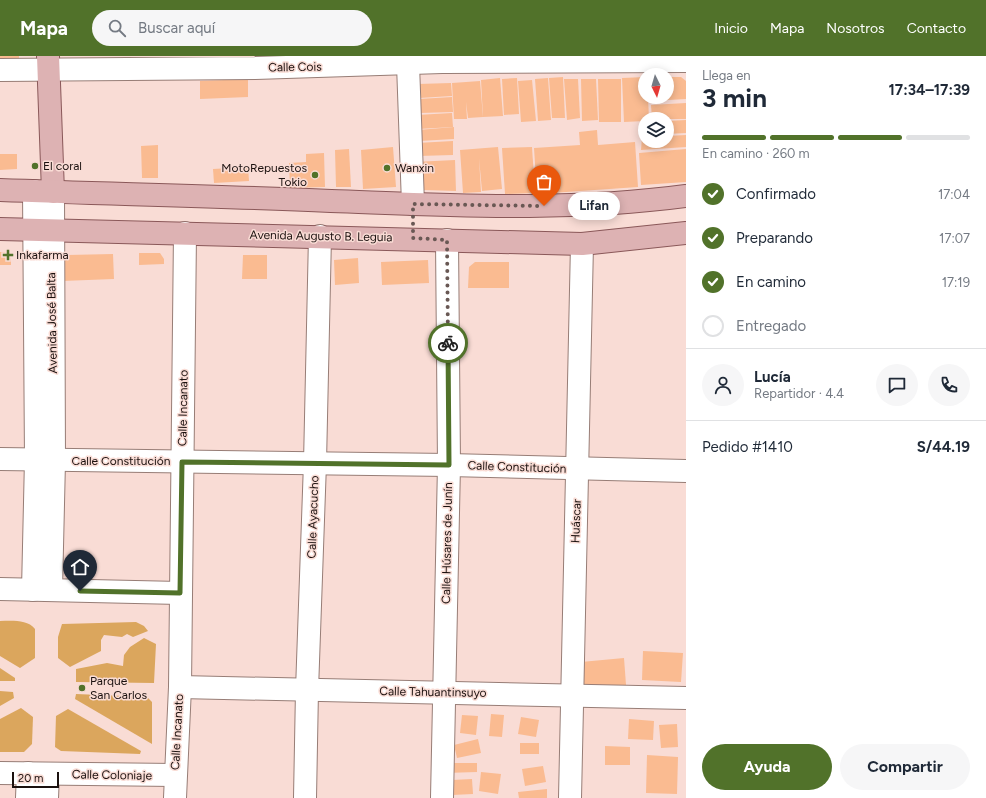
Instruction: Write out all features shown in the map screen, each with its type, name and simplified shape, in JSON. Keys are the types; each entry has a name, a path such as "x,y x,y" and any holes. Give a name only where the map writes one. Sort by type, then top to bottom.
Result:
{"main road":[{"name":"Avenida José Balta","path":"43,191 48,63"},
{"path":"0,190 413,204 592,206 635,203 686,196"},
{"path":"413,204 413,238"},
{"name":"Avenida Augusto B. Leguia","path":"0,228 185,234 413,238 582,244 686,233"}],"street":[{"name":"Calle Cois","path":"0,70 48,63 370,61 408,64 442,59 686,61"},
{"path":"408,64 413,204"},
{"name":"Avenida José Balta","path":"42,590 45,460 43,191"},
{"name":"Calle Incanato","path":"175,798 180,687 185,234"},
{"name":"Calle Ayacucho","path":"305,798 320,236"},
{"name":"Calle Húsares de Junín","path":"442,798 449,465 447,240"},
{"name":"Huáscar","path":"570,798 571,695 578,469 582,244"},
{"name":"Calle Constitución","path":"0,458 45,460 449,465 686,471"},
{"path":"0,589 180,593"},
{"name":"Calle Tahuantinsuyo","path":"180,687 686,698"},
{"name":"Calle Coloniaje","path":"0,773 175,776"},
{"path":"27,798 38,774"},
{"path":"38,774 48,798"}],"shaded area":[{"path":"0,621 23,622 35,629 35,658 20,668 0,656"},
{"path":"136,622 144,626 148,631 133,637 127,634 122,637 104,635 101,640 101,651 70,667 58,658 58,637 62,624"},
{"path":"144,638 156,644 154,683 76,682 76,669 107,663 123,666 124,655 130,647"},
{"path":"0,668 15,678 15,681 0,681"},
{"path":"0,691 13,692 14,698 0,706"},
{"path":"76,694 147,697 152,702 152,744 75,699"},
{"path":"21,708 33,717 32,744 24,752 0,752 0,719"},
{"path":"68,709 141,751 140,754 61,751 55,747 56,716"}],"building":[{"path":"0,56 19,56 19,61 0,62"},
{"path":"563,77 565,118 552,118 549,78"},
{"path":"638,77 638,104 648,104 649,112 638,112 638,121 624,122 622,78"},
{"path":"674,77 681,77 686,81 686,99 674,100"},
{"path":"500,78 503,116 483,117 481,80"},
{"path":"517,78 519,114 504,115 502,79"},
{"path":"548,78 551,120 538,121 535,79"},
{"path":"248,79 248,97 200,99 200,81"},
{"path":"564,79 578,79 580,118 567,120"},
{"path":"581,79 596,79 598,120 582,121"},
{"path":"598,79 621,79 621,122 599,122"},
{"path":"532,80 536,121 521,122 518,81"},
{"path":"480,81 483,117 468,118 466,102 467,119 454,119 452,83"},
{"path":"451,83 452,96 419,98 418,84"},
{"path":"452,97 453,112 420,113 419,99"},
{"path":"686,103 686,119 674,119 674,112 652,112 651,105"},
{"path":"452,113 453,127 418,129 417,115"},
{"path":"686,120 686,133 674,134 674,121"},
{"path":"454,127 454,139 419,141 418,130"},
{"path":"597,130 598,145 635,142 638,187 537,194 534,148 580,145 579,132"},
{"path":"686,135 686,147 674,148 674,136"},
{"path":"453,141 453,155 418,156 417,143"},
{"path":"158,145 158,178 142,178 141,146"},
{"path":"393,147 396,187 363,189 361,150"},
{"path":"498,147 502,189 482,191 479,158 481,192 463,193 460,150"},
{"path":"532,147 535,193 505,194 502,148"},
{"path":"641,148 671,148 641,150"},
{"path":"349,149 351,187 336,187 335,150"},
{"path":"686,149 686,182 641,185 639,153"},
{"path":"324,153 325,187 290,188 289,163 306,162 306,154"},
{"path":"0,154 17,154 17,169 0,170"},
{"path":"455,160 456,191 424,190 416,178 414,162"},
{"path":"248,167 249,181 214,183 213,169"},
{"path":"0,252 11,252 11,265 0,265"},
{"path":"139,253 160,253 164,259 164,264 139,265"},
{"path":"113,254 114,279 62,281 61,260 67,255"},
{"path":"243,255 267,255 267,279 242,279"},
{"path":"358,258 359,283 335,285 334,260"},
{"path":"428,260 429,283 382,285 381,262"},
{"path":"475,262 509,262 509,288 468,288 469,267"},
{"path":"643,651 683,653 681,682 642,680"},
{"path":"624,658 626,685 584,688 581,662"},
{"path":"491,714 504,715 502,737 489,736"},
{"path":"462,715 478,716 476,735 460,733"},
{"path":"521,717 539,720 536,737 518,734"},
{"path":"629,719 654,721 653,740 628,739"},
{"path":"677,724 678,747 661,748 659,725"},
{"path":"478,739 481,753 457,758 454,745"},
{"path":"520,743 539,743 539,754 520,754"},
{"path":"605,746 630,747 630,765 605,765"},
{"path":"647,755 678,757 677,794 646,793"},
{"path":"445,763 477,763 477,772 445,773"},
{"path":"543,766 546,782 525,786 522,769"},
{"path":"481,772 501,774 498,794 479,791"},
{"path":"472,779 473,794 452,795 452,780"},
{"path":"547,789 547,798 519,798 518,792"}],"way so far":[{"path":"448,343 447,240 413,238 413,204 544,206"}],"place":[{"name":"El coral","path":"35,166"},
{"name":"Wanxin","path":"387,168"},
{"name":"MotoRepuestos Tokio","path":"315,175"},
{"name":"Lifan","path":"544,206"},
{"name":"Inkafarma","path":"8,255"},
{"name":"Parque San Carlos","path":"82,688"}],"route":[{"path":"80,591 180,593 182,462 449,465 448,343"}]}
